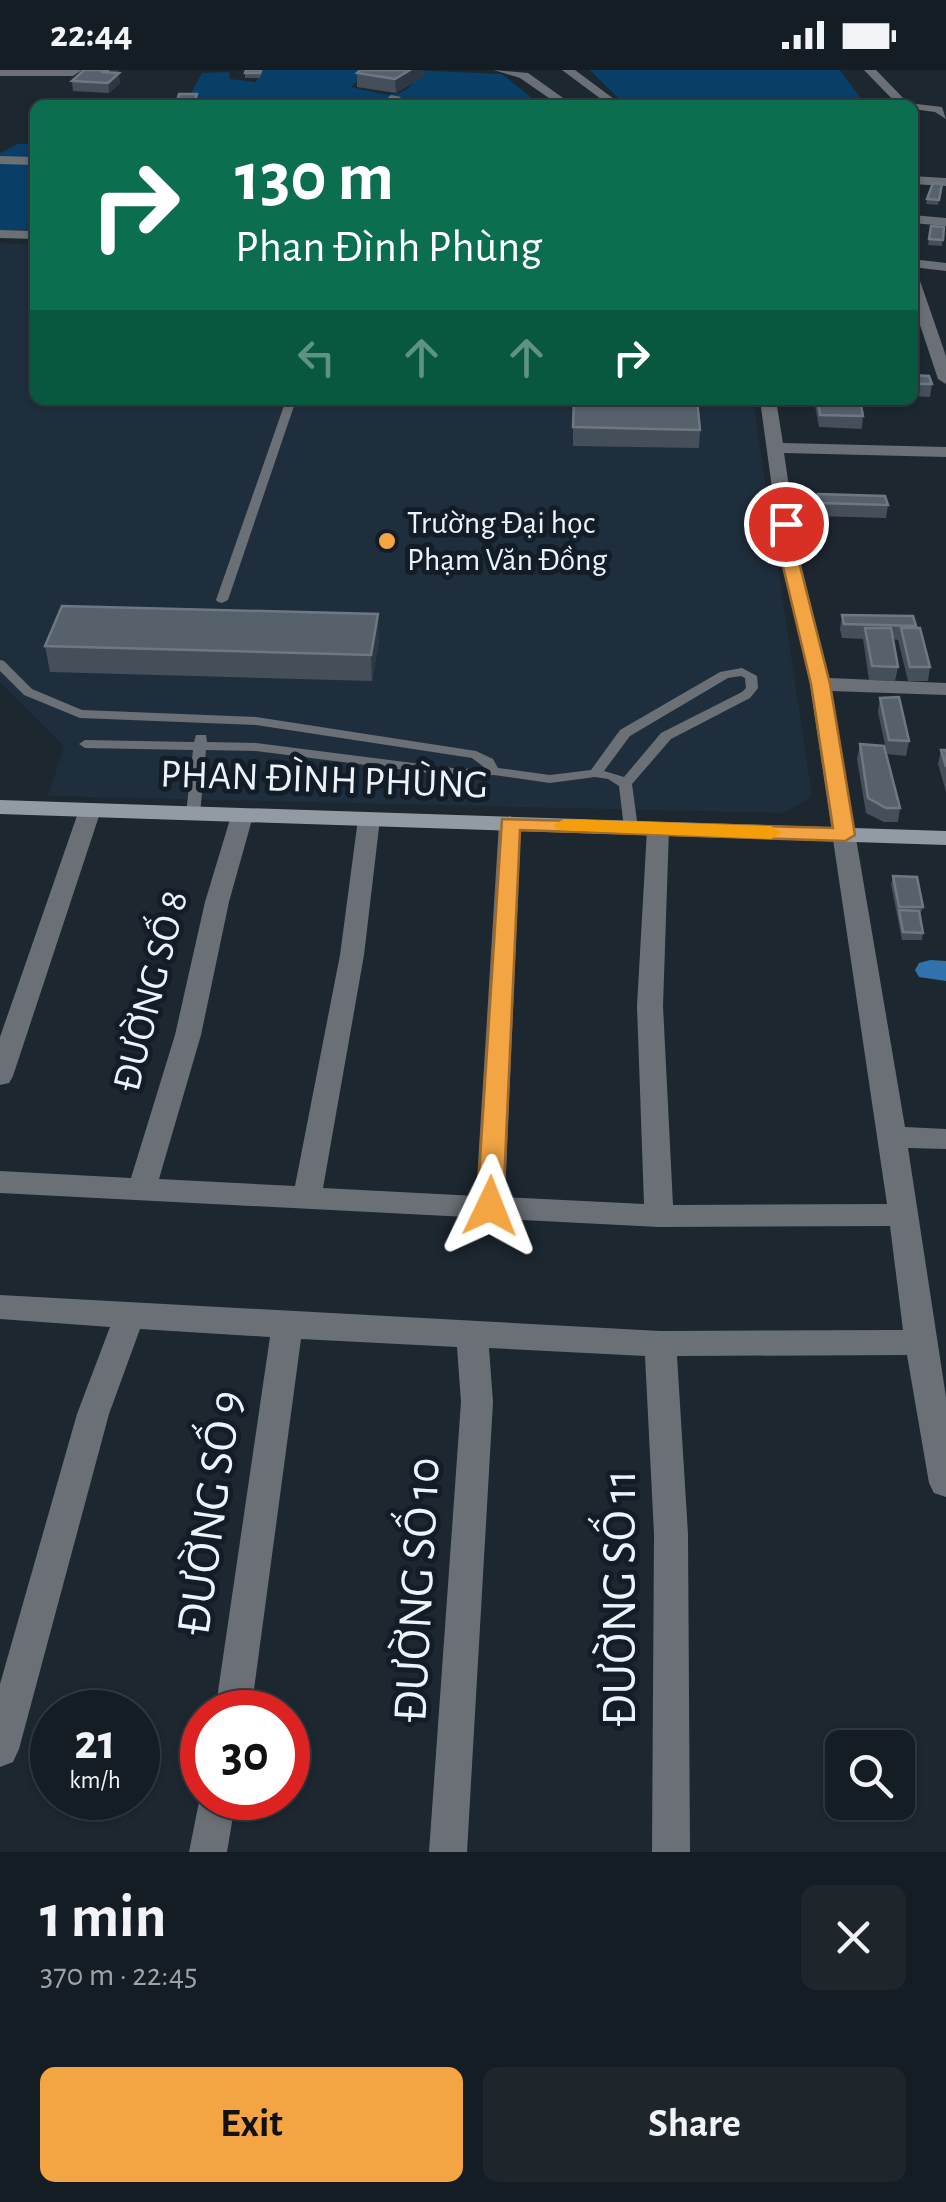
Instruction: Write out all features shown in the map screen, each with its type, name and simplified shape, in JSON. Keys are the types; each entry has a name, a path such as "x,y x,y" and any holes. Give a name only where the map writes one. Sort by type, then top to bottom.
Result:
{"street":[{"path":"0,73 73,74 76,70"},
{"path":"500,70 524,75 561,100"},
{"path":"568,70 609,100"},
{"path":"870,70 899,100"},
{"path":"918,106 938,109 946,116"},
{"path":"928,122 946,116"},
{"path":"0,160 30,161"},
{"path":"918,180 946,182"},
{"path":"918,220 946,222"},
{"path":"0,234 30,235"},
{"path":"918,265 946,267"},
{"path":"918,296 946,379"},
{"path":"769,405 791,562 820,684 845,835 893,1137 920,1342 946,1483"},
{"path":"776,448 946,452"},
{"path":"820,684 946,688"},
{"name":"PHAN ĐÌNH PHÙNG","path":"0,807 946,838"},
{"path":"0,1076 90,810"},
{"name":"ĐƯỜNG SỐ 8","path":"142,1188 188,1035 216,902 242,816"},
{"path":"306,1198 349,973 369,819"},
{"path":"490,1206 510,823"},
{"path":"658,829 650,1006 659,1216"},
{"path":"893,1137 946,1139"},
{"path":"0,1182 659,1216 902,1215"},
{"path":"0,1307 660,1344 920,1342"},
{"path":"0,1749 93,1414 130,1315"},
{"name":"ĐƯỜNG SỐ 9","path":"235,1690 286,1326"},
{"name":"ĐƯỜNG SỐ 10","path":"448,1852 477,1402 472,1333"},
{"name":"ĐƯỜNG SỐ 11","path":"660,1344 671,1533 668,1721 672,1852"},
{"path":"208,1852 213,1820"}],"lane":[{"path":"222,600 288,405"},
{"path":"0,664 28,692 80,714 256,720 369,735 476,755 494,771"},
{"path":"596,772 625,734 724,674 742,672 750,676 752,688 746,695 666,736 625,784 631,828"},
{"path":"193,814 204,720"},
{"path":"86,744 201,744 302,752 460,773 494,771 550,779 596,772 625,784"}],"shaded area":[{"path":"262,70 370,70 351,87 393,94 414,81 407,70 502,74 535,100 188,100 202,73 229,72 230,79 256,82"},
{"path":"590,70 840,70 862,100 620,100"},
{"path":"18,144 30,144 30,230 0,230 0,153"},
{"name":"Trường Đại học Phạm Văn Đồng","path":"0,243 30,244 30,405 754,405 812,796 784,813 48,796 64,746 0,682"}],"building":[{"path":"84,70 119,73 108,83 72,81"},
{"path":"410,70 395,79 357,73"},
{"path":"179,94 197,94 195,100 177,100"},
{"path":"933,183 942,184 939,200 927,199"},
{"path":"931,226 944,227 943,240 929,239"},
{"path":"918,375 929,376 932,384 918,384"},
{"path":"574,405 698,405 700,430 573,427"},
{"path":"819,405 861,405 863,416 820,415"},
{"path":"818,494 885,496 888,505 820,503"},
{"path":"62,606 378,614 371,655 45,646"},
{"path":"842,615 913,616 916,626 844,624"},
{"path":"865,628 891,628 898,667 872,666"},
{"path":"901,628 920,628 930,667 910,667"},
{"path":"899,697 909,741 889,740 880,698"},
{"path":"860,744 884,746 900,808 886,808 868,798"},
{"path":"893,876 917,877 923,907 899,907"},
{"path":"899,910 919,911 923,933 903,932"}],"waterway":[{"path":"930,970 946,971"}],"slow traffic":[{"path":"564,825 771,833"}],"place":[{"name":"Trường Đại học Phạm Văn Đồng","path":"387,541"}],"route":[{"path":"490,1206 510,823 845,835 820,684 791,562 786,524"}]}
